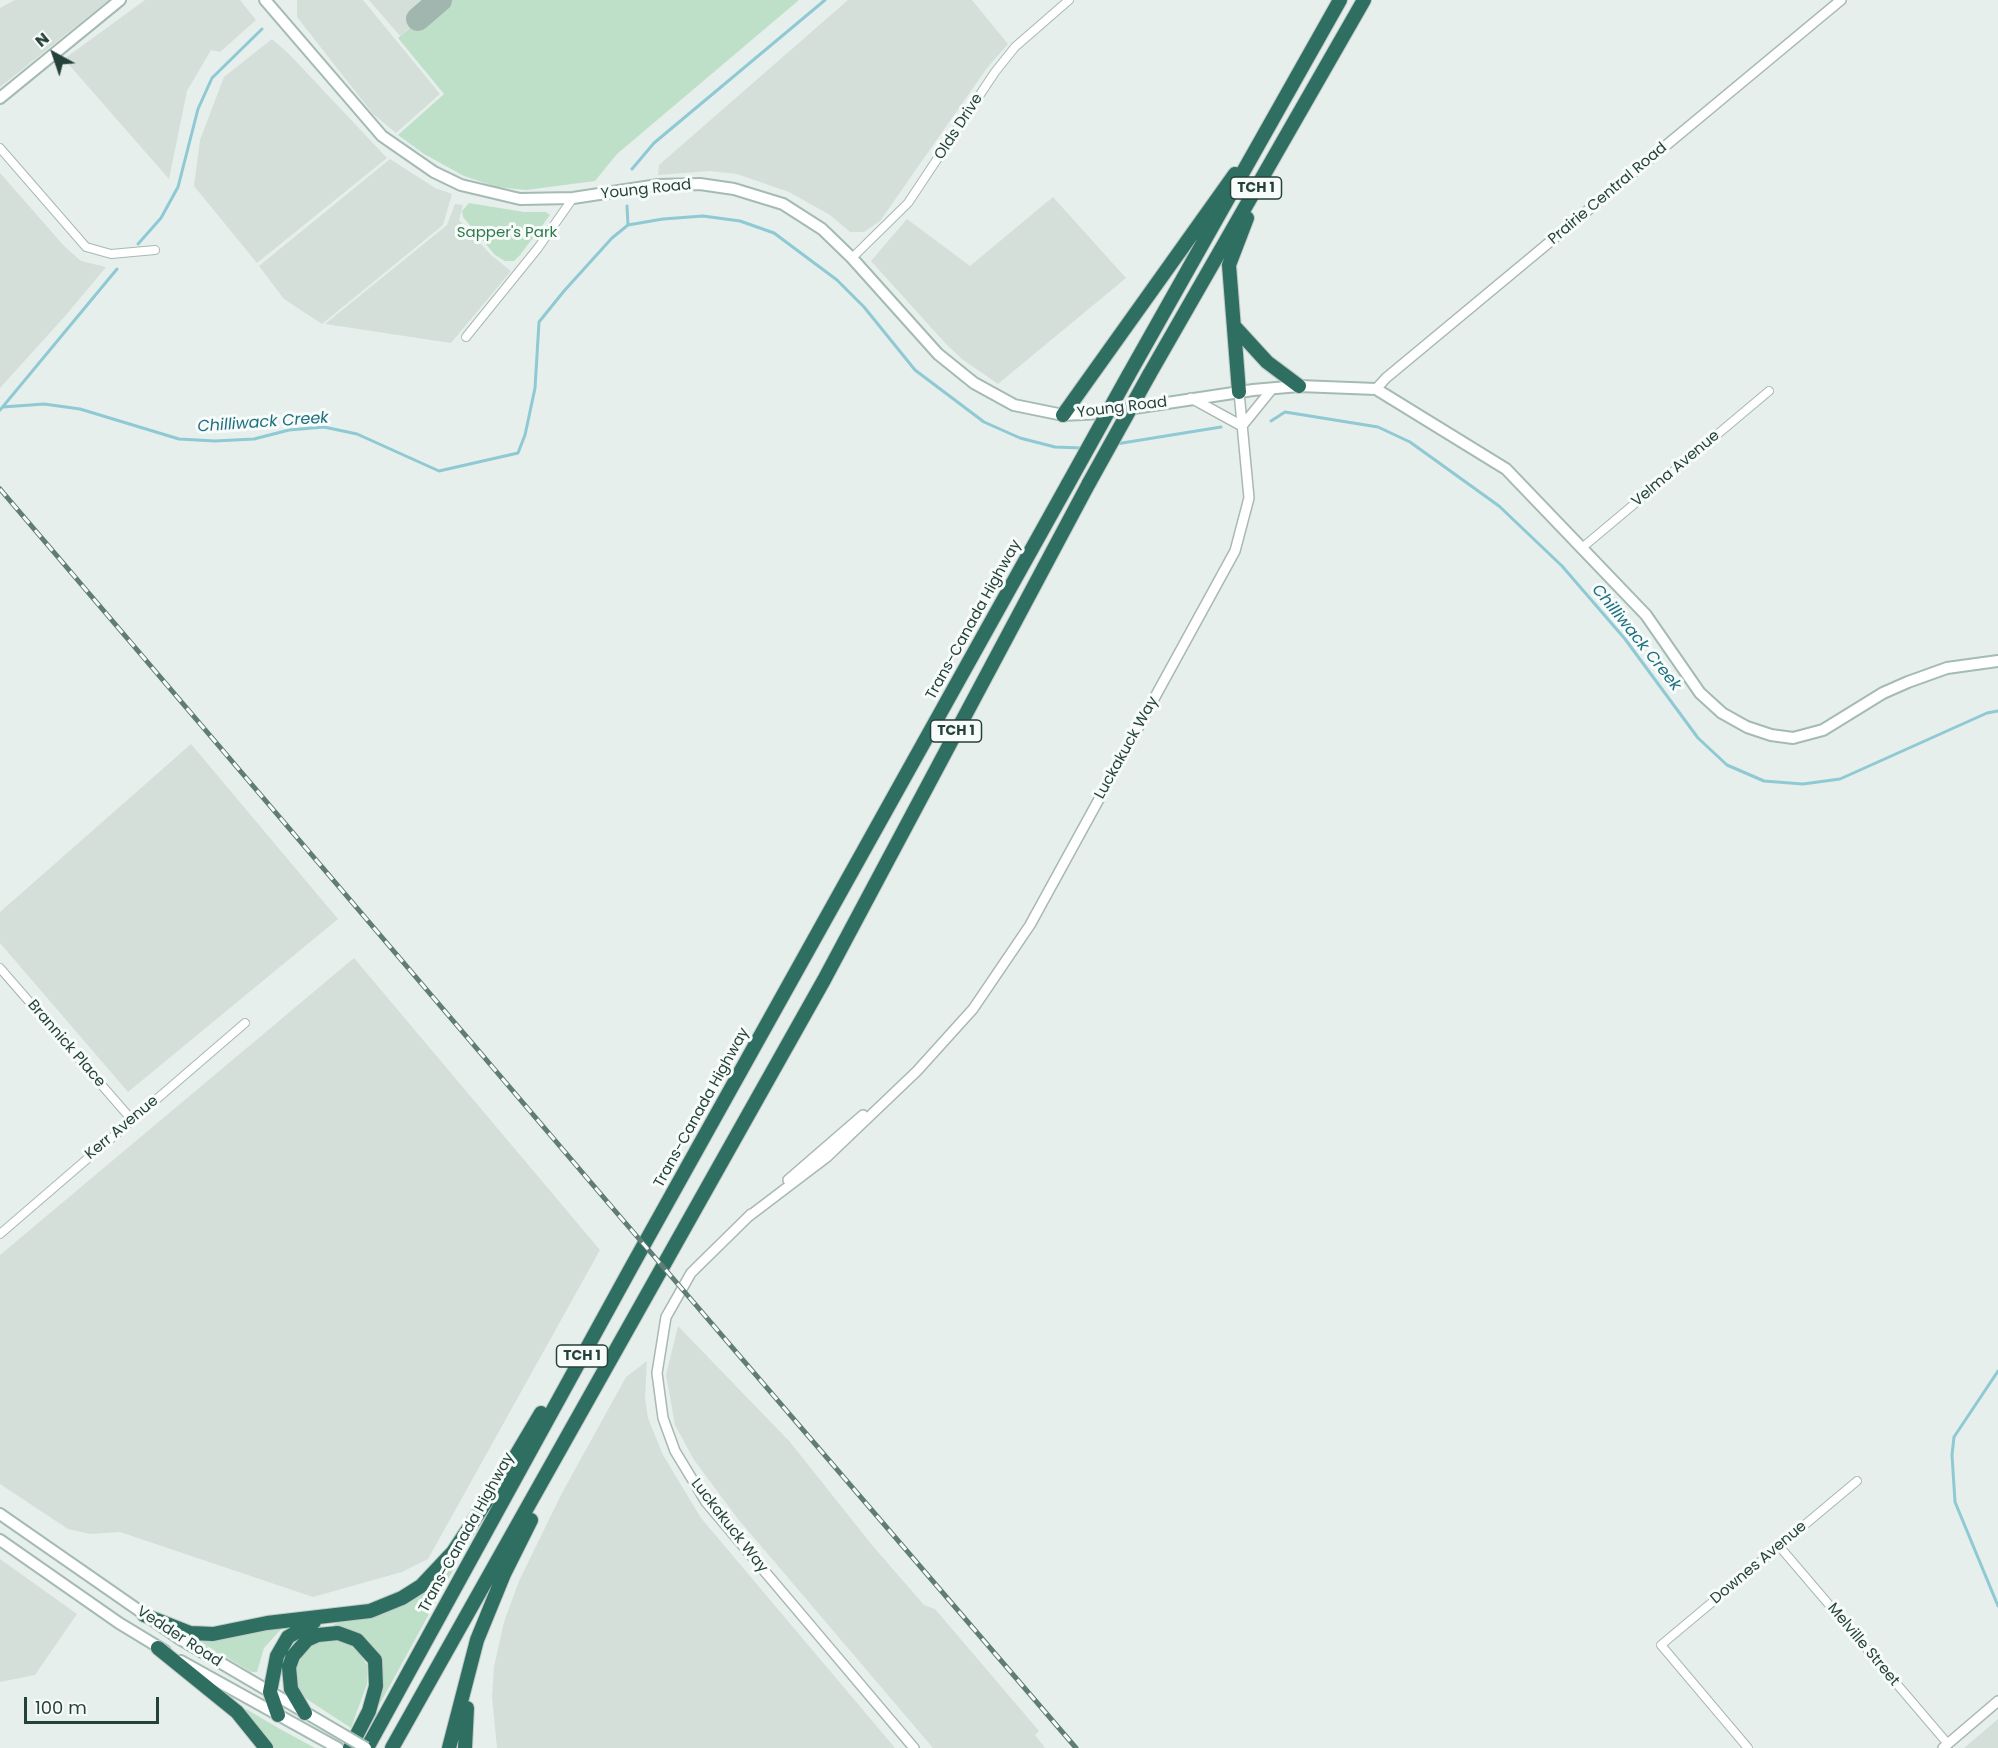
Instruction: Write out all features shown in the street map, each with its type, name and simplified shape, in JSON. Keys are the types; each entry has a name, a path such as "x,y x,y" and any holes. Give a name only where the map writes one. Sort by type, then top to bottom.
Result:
{"highway":[{"name":"TCH 1","path":"1306,60 1340,0"},
{"name":"TCH 1","path":"392,1748 824,980 1149,375 1364,0"},
{"name":"Trans-Canada Highway","path":"367,1748 632,1266 1306,60"},
{"path":"1063,415 1238,170 1306,60"},
{"path":"1239,392 1229,266 1243,226 1324,70"},
{"path":"1234,326 1267,362 1299,386"},
{"path":"144,1615 190,1632 213,1634 267,1623 321,1618 387,1606 421,1586 453,1552 509,1467 632,1266"},
{"path":"448,1748 468,1683 477,1640 504,1574 593,1392"},
{"path":"278,1715 270,1692 281,1646 293,1633 321,1618"},
{"path":"305,1713 296,1701 289,1679 293,1656 307,1640 329,1632 347,1635 357,1640 375,1660 376,1686 369,1712 350,1748"},
{"path":"158,1648 237,1712 266,1748"},
{"path":"465,1748 468,1683"}],"main road":[{"path":"0,98 120,0"},
{"name":"Young Road","path":"265,0 382,136 420,164 460,185 520,199 573,198 658,185 700,184 734,189 783,204 822,229 852,258 938,354 974,383 1014,405 1063,415 1101,413 1191,398 1299,386 1376,389"},
{"path":"1376,389 1409,412 1470,445 1506,469 1646,615 1700,693 1722,713 1771,735 1793,738 1823,730 1883,693 1908,682 1947,668 1998,661"},
{"name":"Vedder Road","path":"0,1514 144,1615 216,1662 367,1748"},
{"name":"Vedder Road","path":"0,1540 158,1648 336,1747"}],"street":[{"name":"Olds Drive","path":"852,258 908,203 995,72 1015,47 1069,0"},
{"name":"Prairie Central Road","path":"1376,389 1386,378 1841,0"},
{"path":"0,148 86,247 111,254 154,250"},
{"path":"466,337 538,248 573,198"},
{"path":"1191,398 1242,426 1272,389"},
{"name":"Velma Avenue","path":"1583,547 1769,391"},
{"name":"Luckakuck Way","path":"914,1748 706,1502 675,1451 665,1427 659,1402 657,1373 666,1317 691,1273 748,1217 827,1157 917,1071 974,1009 1030,925 1235,551 1249,498 1239,392"},
{"name":"Brannick Place","path":"0,968 132,1120"},
{"name":"Kerr Avenue","path":"0,1234 245,1023"},
{"name":"Downes Avenue","path":"1748,1748 1661,1645 1857,1481"},
{"name":"Melville Street","path":"1779,1545 1945,1746"},
{"path":"1945,1746 1998,1701"}],"shaded area":[{"path":"15,0 109,0 0,87 0,8"},
{"path":"145,0 240,0 256,20 220,52 211,50 187,91 169,179 64,59"},
{"path":"297,0 363,0 440,94 396,133 373,114 297,17"},
{"path":"369,0 445,0 400,36"},
{"path":"848,0 972,0 1008,44 987,68 880,221 864,232 850,232 830,215 789,192 737,174 710,171 658,175 659,165"},
{"path":"272,39 289,54 387,158 257,263 194,186 200,140 224,77"},
{"path":"390,159 435,188 452,194 443,225 322,324 284,299 259,266"},
{"path":"0,173 65,247 81,261 106,267 0,388"},
{"path":"1053,197 1126,278 998,384 962,359 946,344 871,261 907,219 970,266"},
{"path":"455,204 463,205 459,220 491,255 511,271 451,343 325,324 447,225"},
{"path":"191,744 338,919 128,1092 0,943 0,912"},
{"path":"354,958 600,1250 428,1559 402,1572 313,1597 120,1532 90,1534 68,1529 0,1484 0,1255"},
{"path":"678,1326 790,1442 872,1545 924,1605 935,1609 1039,1731 1035,1735 1045,1748 933,1748 738,1519 694,1460 675,1425 666,1375"},
{"path":"647,1361 645,1398 648,1418 663,1455 701,1518 895,1748 497,1748 492,1697 494,1667 504,1622 519,1581 562,1493 626,1377"},
{"path":"0,1559 77,1614 35,1675 0,1682"},
{"path":"1998,1719 1998,1748 1964,1748"}],"green space":[{"path":"445,0 799,0 617,154 595,181 526,190 497,187 464,176 424,154 398,135 444,94 398,38"},
{"name":"Sapper's Park","path":"469,203 524,212 546,212 550,215 520,255 514,261 505,261 495,255 463,217 462,211"},
{"path":"470,1539 370,1722 381,1686 360,1635 349,1629 334,1627 334,1624 371,1615 440,1574"},
{"path":"283,1627 264,1648 257,1672 251,1672 202,1643 203,1639"},
{"path":"331,1639 353,1646 367,1665 367,1684 351,1728 302,1696 295,1678 296,1668 305,1651 321,1641"},
{"path":"246,1709 315,1748 271,1748 244,1713"}],"waterway":[{"path":"632,169 654,143 825,0"},
{"path":"138,244 161,218 178,187 198,109 212,78 262,29"},
{"path":"627,206 628,225"},
{"name":"Chilliwack Creek","path":"3,407 44,404 80,409 179,439 215,441 254,439 289,430 324,427 357,434 439,471 518,453 525,435 535,388 539,322 612,238 628,225 703,216 740,221 774,233 837,280 864,307 915,370 984,422 1020,438 1055,447 1082,448"},
{"path":"0,410 117,269"},
{"name":"Chilliwack Creek","path":"1271,421 1285,412 1378,427 1410,442 1499,506 1562,566 1625,639 1698,738 1727,765 1764,781 1803,784 1840,779 1987,713 1998,711"},
{"name":"Chilliwack Creek","path":"1116,444 1221,427"},
{"path":"1998,1371 1954,1437 1952,1455 1955,1502 1998,1606"}],"taxiway":[{"path":"418,19 440,0"}],"railway":[{"path":"0,489 1076,1748"}]}
